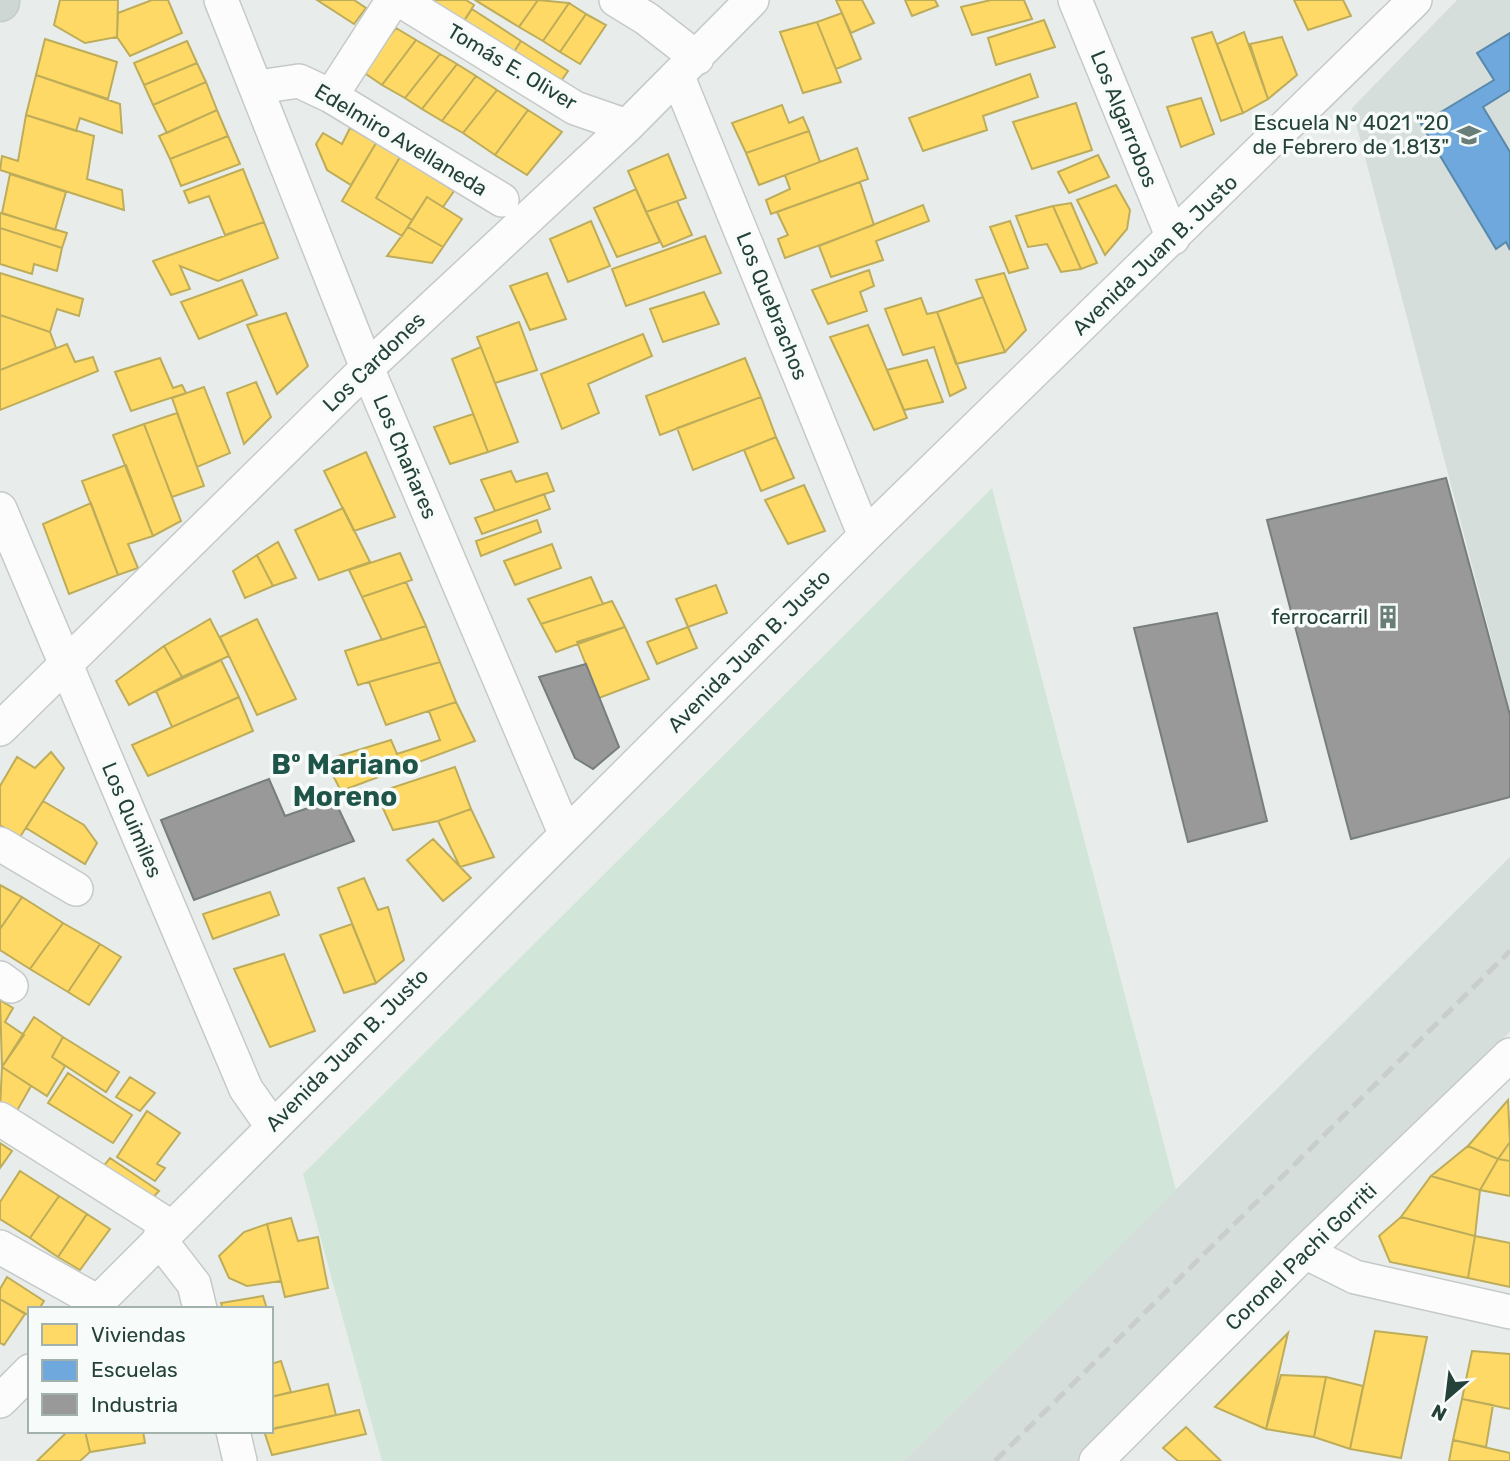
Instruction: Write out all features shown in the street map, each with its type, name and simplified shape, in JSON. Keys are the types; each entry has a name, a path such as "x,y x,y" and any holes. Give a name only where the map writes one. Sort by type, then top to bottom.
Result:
{"street":[{"name":"Los Chañares","path":"221,0 367,368 565,833"},
{"path":"331,96 393,0"},
{"name":"Tomás E. Oliver","path":"400,0 575,108 627,126"},
{"path":"615,0 647,19 688,68"},
{"name":"Los Cardones","path":"0,729 367,368 688,68 752,0"},
{"name":"Los Algarrobos","path":"1075,0 1173,238"},
{"name":"Avenida Juan B. Justo","path":"94,1305 865,536 1415,0"},
{"name":"Los Quebrachos","path":"688,68 865,536"},
{"name":"Edelmiro Avellaneda","path":"257,88 299,81 331,96 502,200"},
{"name":"Los Quimiles","path":"0,509 246,1089 272,1126"},
{"path":"0,844 76,889"},
{"name":"Coronel Pachi Gorriti","path":"1096,1461 1305,1252 1510,1055"},
{"path":"0,1119 165,1233 194,1284 200,1307"},
{"path":"0,1247 94,1305"},
{"path":"1305,1252 1355,1277 1510,1312"},
{"path":"0,1401 28,1373"},
{"path":"233,1433 240,1461"}],"shaded area":[{"path":"1457,0 1510,0 1510,710 1352,108"},
{"path":"1510,857 1510,1032 1285,1247 1091,1461 903,1461"}],"green space":[{"path":"992,488 1176,1190 903,1461 382,1461 303,1174"}],"building: Viviendas":[{"path":"60,0 118,0 117,37 85,43 54,25"},
{"path":"152,0 168,0 182,33 130,56 117,37 118,13"},
{"path":"317,0 354,0 366,8 354,24"},
{"path":"417,0 466,0 474,5 460,27"},
{"path":"475,0 538,0 519,27"},
{"path":"538,0 569,3 543,41 519,27"},
{"path":"836,0 862,0 874,23 851,33"},
{"path":"905,0 935,0 938,6 912,16"},
{"path":"991,0 1024,0 1032,19 972,35 961,7"},
{"path":"1294,0 1343,0 1351,16 1308,30"},
{"path":"569,3 586,14 560,52 543,41"},
{"path":"472,9 521,41 510,58 460,27"},
{"path":"842,13 861,59 836,69 817,22"},
{"path":"586,14 606,25 580,64 560,52"},
{"path":"1044,20 1055,47 996,65 988,38"},
{"path":"817,22 841,82 803,93 780,32"},
{"path":"396,28 416,40 382,85 363,72"},
{"path":"1212,32 1243,113 1221,121 1192,38"},
{"path":"1244,32 1268,99 1243,113 1217,44"},
{"path":"1282,37 1297,75 1268,99 1250,44"},
{"path":"45,39 117,62 108,99 36,75"},
{"path":"416,40 440,54 405,98 382,85"},
{"path":"187,41 197,63 144,85 134,63"},
{"path":"521,41 568,71 557,87 510,58"},
{"path":"440,54 457,64 422,109 405,98"},
{"path":"197,63 206,82 153,105 144,85"},
{"path":"457,64 476,76 442,121 422,109"},
{"path":"1030,74 1038,97 983,116 987,130 923,151 909,118"},
{"path":"36,75 120,104 122,133 80,118 76,131 26,115"},
{"path":"476,76 497,90 463,133 442,121"},
{"path":"206,82 217,110 167,133 153,105"},
{"path":"497,90 528,110 495,155 463,133"},
{"path":"1201,98 1214,134 1181,147 1167,107"},
{"path":"1076,103 1092,150 1032,169 1013,122"},
{"path":"782,105 789,123 803,117 809,131 746,153 732,123"},
{"path":"217,110 228,136 170,159 159,136"},
{"path":"528,110 562,132 527,175 495,155"},
{"path":"26,115 94,136 87,179 122,190 124,210 0,170 2,156 18,161"},
{"path":"350,128 376,143 351,185 327,170 316,144 323,133 342,144"},
{"path":"809,131 820,162 759,185 746,153"},
{"path":"228,136 240,164 181,186 170,159"},
{"path":"376,143 400,157 376,198 412,220 402,236 342,201"},
{"path":"857,148 868,179 771,214 766,200 790,189 785,175"},
{"path":"668,154 686,198 646,212 628,171"},
{"path":"1098,155 1109,177 1069,193 1058,172"},
{"path":"400,157 454,191 443,207 427,197 412,220 376,198"},
{"path":"243,169 264,222 225,235 209,196 189,203 184,191"},
{"path":"10,174 66,192 55,230 2,213"},
{"path":"860,182 874,225 785,258 778,239 788,235 777,212"},
{"path":"1116,185 1130,210 1127,229 1105,255 1077,200"},
{"path":"636,189 660,242 617,257 594,208"},
{"path":"427,197 462,219 443,247 408,227"},
{"path":"677,201 692,235 663,247 646,212"},
{"path":"1071,203 1097,263 1081,269 1053,206"},
{"path":"923,205 929,221 876,241 883,260 831,277 819,246"},
{"path":"1053,206 1081,269 1061,272 1047,244 1028,247 1016,216"},
{"path":"0,213 67,233 62,248 0,228"},
{"path":"591,221 610,266 568,282 550,239"},
{"path":"1010,221 1028,268 1009,273 990,227"},
{"path":"264,222 278,258 218,281 180,266 190,289 171,295 153,261"},
{"path":"408,227 443,247 432,263 387,256"},
{"path":"0,228 62,248 57,271 34,264 32,274 0,264"},
{"path":"705,236 721,273 626,306 612,269"},
{"path":"869,270 874,286 860,292 867,311 828,324 812,290"},
{"path":"0,273 83,299 79,316 57,309 50,332 0,315"},
{"path":"547,273 566,319 530,330 510,286"},
{"path":"1004,273 1026,330 1005,352 976,280"},
{"path":"242,280 257,315 199,339 181,302"},
{"path":"704,292 719,324 663,342 650,309"},
{"path":"983,297 1005,352 956,364 937,312"},
{"path":"921,298 927,314 937,312 966,388 950,396 934,347 903,355 885,309"},
{"path":"286,313 308,366 277,394 247,325"},
{"path":"0,315 50,332 56,348 0,370"},
{"path":"519,322 537,370 495,383 477,337"},
{"path":"868,325 907,418 874,430 830,337"},
{"path":"643,334 652,356 588,384 599,413 562,429 541,374"},
{"path":"67,344 75,362 93,357 98,371 0,410 0,370"},
{"path":"481,347 518,442 488,452 452,359"},
{"path":"160,358 173,388 182,385 186,393 131,411 115,372"},
{"path":"745,358 761,397 660,435 646,396"},
{"path":"927,360 943,402 904,410 887,370"},
{"path":"256,382 271,417 244,444 227,393"},
{"path":"204,387 230,453 197,467 172,398"},
{"path":"761,397 776,437 693,470 677,428"},
{"path":"177,413 204,486 172,497 144,424"},
{"path":"473,414 488,452 450,464 434,427"},
{"path":"144,424 181,521 153,536 113,435"},
{"path":"776,437 794,478 761,491 744,450"},
{"path":"366,452 395,517 354,531 324,471"},
{"path":"126,465 153,536 128,544 138,568 118,575 82,481"},
{"path":"511,471 516,482 547,473 554,491 495,511 481,480"},
{"path":"804,485 825,531 788,544 765,500"},
{"path":"544,494 550,509 482,534 475,518"},
{"path":"91,503 118,575 69,594 43,524"},
{"path":"343,508 370,562 319,580 295,530"},
{"path":"537,520 541,532 481,556 476,541"},
{"path":"278,542 296,578 273,586 257,555"},
{"path":"552,544 561,568 515,585 504,561"},
{"path":"400,553 412,580 362,597 349,570"},
{"path":"257,555 273,586 245,598 233,571"},
{"path":"591,577 603,604 541,624 528,599"},
{"path":"406,582 426,626 382,640 362,597"},
{"path":"716,585 727,613 688,627 676,599"},
{"path":"612,601 625,627 556,652 541,624"},
{"path":"210,619 229,656 182,677 164,646"},
{"path":"257,619 296,699 257,715 220,637"},
{"path":"426,626 440,662 358,685 345,651"},
{"path":"625,627 649,679 599,698 577,642"},
{"path":"688,627 697,648 657,664 647,642"},
{"path":"164,646 182,677 129,705 116,681"},
{"path":"221,660 239,697 172,727 156,691"},
{"path":"440,662 456,702 386,725 369,682"},
{"path":"239,697 253,731 148,776 132,745"},
{"path":"456,702 475,741 341,791 325,760 391,740 397,754 440,740 429,711"},
{"path":"51,752 64,768 20,837 0,825 0,786 17,757 35,768"},
{"path":"455,767 471,809 438,821 393,830 376,793"},
{"path":"43,801 84,825 97,843 85,864 26,828"},
{"path":"471,809 494,857 460,867 438,821"},
{"path":"433,839 471,878 443,901 407,860"},
{"path":"364,878 378,910 388,907 404,960 376,983 338,888"},
{"path":"0,885 22,897 0,929"},
{"path":"270,892 279,915 213,939 203,914"},
{"path":"22,897 63,923 30,969 0,950 0,929"},
{"path":"63,923 100,944 68,992 30,969"},
{"path":"352,924 376,983 344,993 320,935"},
{"path":"100,944 121,957 89,1005 68,992"},
{"path":"284,954 315,1031 270,1047 234,969"},
{"path":"0,1000 13,1008 5,1022 24,1035 2,1067"},
{"path":"34,1017 63,1037 52,1057 65,1066 47,1096 2,1067"},
{"path":"63,1037 119,1072 106,1092 52,1057"},
{"path":"2,1067 31,1086 14,1116 0,1108"},
{"path":"68,1073 132,1115 113,1143 48,1103"},
{"path":"130,1077 155,1093 140,1111 116,1097"},
{"path":"1508,1100 1510,1142 1498,1159 1468,1146"},
{"path":"147,1111 180,1133 157,1164 165,1168 155,1181 117,1157"},
{"path":"1510,1142 1510,1161 1498,1159"},
{"path":"0,1143 12,1151 0,1168"},
{"path":"1468,1146 1498,1159 1480,1190 1431,1176"},
{"path":"110,1158 159,1191 149,1202 99,1172"},
{"path":"1498,1159 1510,1161 1510,1196 1480,1190"},
{"path":"20,1171 59,1196 30,1238 0,1219 0,1202"},
{"path":"1431,1176 1480,1190 1475,1236 1401,1217"},
{"path":"59,1196 87,1214 58,1257 30,1238"},
{"path":"87,1214 110,1229 80,1270 58,1257"},
{"path":"1401,1217 1475,1236 1468,1278 1390,1262 1379,1236"},
{"path":"291,1218 298,1241 318,1237 328,1288 285,1297 267,1224"},
{"path":"267,1224 281,1281 247,1286 229,1278 219,1256 244,1232"},
{"path":"1475,1236 1510,1243 1510,1287 1468,1278"},
{"path":"7,1277 44,1301 40,1307 28,1307 28,1315 0,1299 0,1289"},
{"path":"263,1296 266,1307 222,1307 221,1303"},
{"path":"0,1299 25,1314 4,1345 0,1343"},
{"path":"1375,1331 1427,1337 1401,1458 1350,1449"},
{"path":"1288,1333 1266,1429 1215,1407"},
{"path":"1472,1351 1510,1354 1510,1409 1462,1399"},
{"path":"281,1361 291,1392 273,1396 273,1363"},
{"path":"1281,1375 1326,1377 1314,1437 1266,1429"},
{"path":"1326,1377 1363,1386 1350,1449 1314,1437"},
{"path":"328,1384 336,1415 273,1429 273,1397"},
{"path":"1462,1399 1493,1405 1486,1447 1453,1440"},
{"path":"359,1410 366,1434 272,1455 265,1433 273,1433 273,1429"},
{"path":"1186,1427 1221,1461 1178,1461 1163,1448"},
{"path":"66,1433 85,1433 90,1452 80,1461 37,1461"},
{"path":"85,1433 143,1433 145,1443 90,1452"},
{"path":"1453,1440 1510,1453 1510,1461 1449,1461"}],"building: Escuelas":[{"path":"1510,33 1510,90 1483,107 1510,152 1510,250 1506,242 1496,249 1421,124 1494,80 1477,53"}],"building: Industria":[{"name":"ferrocarril","path":"1446,478 1510,715 1510,797 1351,839 1267,520"},
{"name":"ferrocarril","path":"1217,613 1267,821 1188,842 1134,628"},
{"path":"586,664 619,747 593,769 575,758 539,677"},
{"path":"269,779 285,816 334,799 354,841 194,900 161,820"}],"railway":[{"path":"995,1461 1510,951"}],"place":[{"name":"Escuela N° 4021 \"20 de Febrero de 1.813\"","path":"1469,135"},
{"name":"ferrocarril","path":"1388,617"}],"district":[{"name":"Bº Mariano Moreno","path":"345,780"}]}
